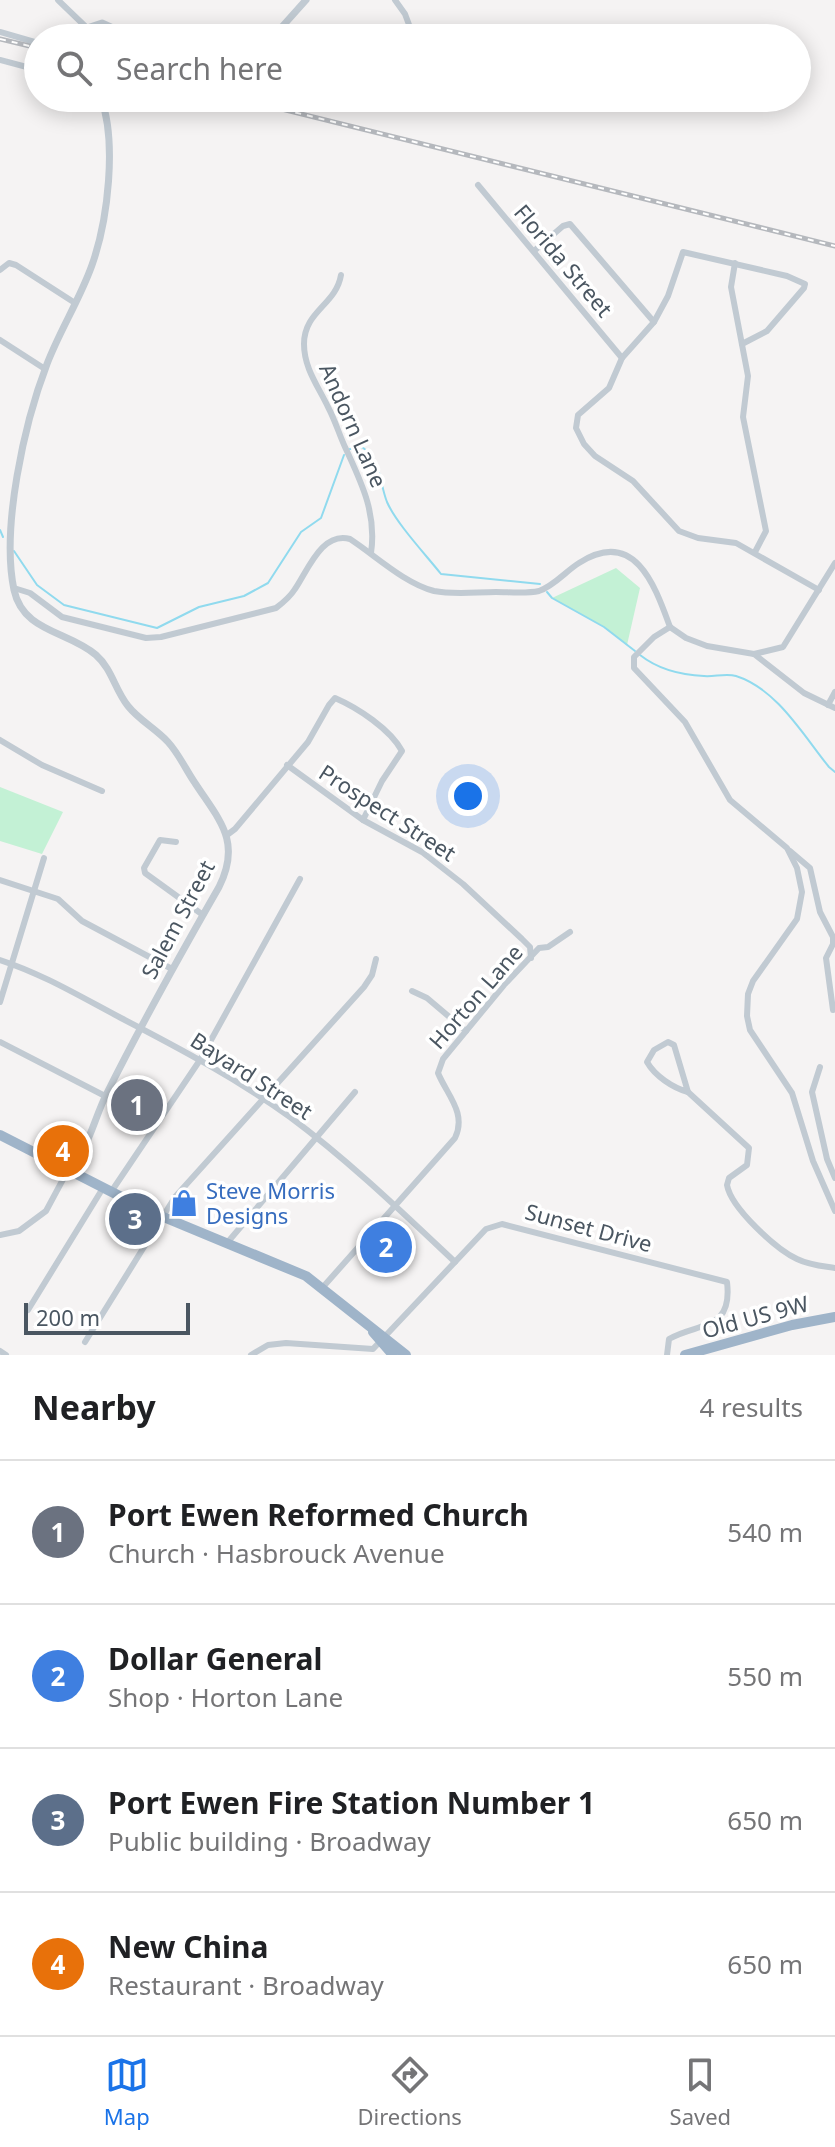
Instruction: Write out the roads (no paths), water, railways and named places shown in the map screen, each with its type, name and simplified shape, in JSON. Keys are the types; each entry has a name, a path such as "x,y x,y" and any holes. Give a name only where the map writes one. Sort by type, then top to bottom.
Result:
{"highway":[{"path":"0,1135 162,1217 298,1272 323,1287 383,1340 406,1355"},
{"name":"Old US 9W","path":"685,1355 792,1325 835,1317"},
{"path":"383,1340 393,1355"}],"street":[{"path":"58,0 83,24"},
{"path":"285,24 306,0"},
{"path":"395,0 409,24"},
{"path":"0,32 24,39"},
{"path":"0,60 24,66"},
{"name":"Salem Street","path":"68,1170 78,1160 105,1096 228,866 227,835 222,822 174,749 128,707 104,662 83,646 32,621 21,609 14,588 9,540 21,455 45,369 98,248 110,143 105,112"},
{"name":"Florida Street","path":"478,185 622,358"},
{"path":"534,251 563,226 570,224 654,322"},
{"path":"742,344 767,331 804,288 804,283 787,276 683,252 668,296 654,322 622,358 609,388 578,415 576,428 595,456 633,481 684,534 723,539 755,552 819,590"},
{"path":"0,270 12,263 75,303"},
{"path":"735,263 731,287 748,376 743,417 766,531 755,552"},
{"name":"Andorn Lane","path":"341,275 337,292 309,321 304,351 312,377 330,410 370,503 374,524 371,553"},
{"path":"0,340 45,369"},
{"path":"14,588 30,593 62,617 137,637 161,637 276,608 291,595 313,558 335,539 346,537 408,579 430,590 456,593 538,591 593,555 622,554 642,567 651,578 670,627 686,638 707,646 754,654 783,647 835,563"},
{"path":"670,627 634,657 634,668 685,722 730,800 810,868 817,903 833,937 826,958 833,1010"},
{"path":"754,654 796,687 831,706 835,692"},
{"path":"227,835 313,734 335,698 381,728 401,748 363,820"},
{"path":"0,740 42,765 102,791"},
{"name":"Prospect Street","path":"287,765 363,820 422,852 444,869 530,947 531,958"},
{"path":"176,842 160,840 144,868 145,873 203,915"},
{"path":"787,848 797,868 802,892 797,919 753,981 748,994 747,1016 750,1030 792,1093 813,1161 835,1211"},
{"path":"0,1002 44,858"},
{"path":"28,1310 107,1190 200,1060 300,879"},
{"path":"0,880 58,899 82,921 172,969"},
{"name":"Horton Lane","path":"323,1287 451,1145 458,1133 459,1115 438,1068 443,1059 539,948 548,947 570,932"},
{"path":"85,1342 162,1217 191,1177 364,987 372,975 376,959"},
{"name":"Bayard Street","path":"0,960 51,981 141,1028 262,1099 316,1138 455,1262"},
{"path":"412,991 427,998 466,1031"},
{"path":"0,1042 105,1096"},
{"path":"688,1092 674,1045 668,1042 661,1044 649,1056 649,1067 677,1089 688,1092 749,1148 747,1165 729,1178 727,1185 737,1206 768,1238 795,1258 835,1268"},
{"path":"820,1067 812,1092 825,1151 835,1178"},
{"path":"227,1243 355,1092"},
{"path":"825,1151 835,1148"},
{"path":"0,1235 19,1231 49,1206 68,1170"},
{"name":"Sunset Drive","path":"383,1340 486,1229 502,1224 727,1282 727,1298 720,1317 708,1326 669,1339 667,1355"},
{"path":"251,1355 268,1345 286,1343 367,1350 383,1340"},
{"path":"0,1351 6,1355"}],"waterway":[{"path":"350,449 362,447 373,459 391,510 441,574 540,584"},
{"path":"14,551 37,585 64,605 157,628 199,607 244,596 268,583 301,532 321,518 344,455"},
{"path":"0,530 3,537"},
{"path":"547,592 552,598 604,627 635,651"},
{"path":"640,655 679,673 732,675 751,682 777,702 835,772"}],"railway":[{"path":"0,39 24,45"},
{"path":"294,112 835,246"}],"place":[{"name":"Port Ewen Reformed Church","path":"137,1105"},
{"name":"New China","path":"63,1151"},
{"name":"Steve Morris Designs","path":"184,1203"},
{"name":"Port Ewen Fire Station Number 1","path":"135,1219"},
{"name":"Dollar General","path":"386,1247"}]}
